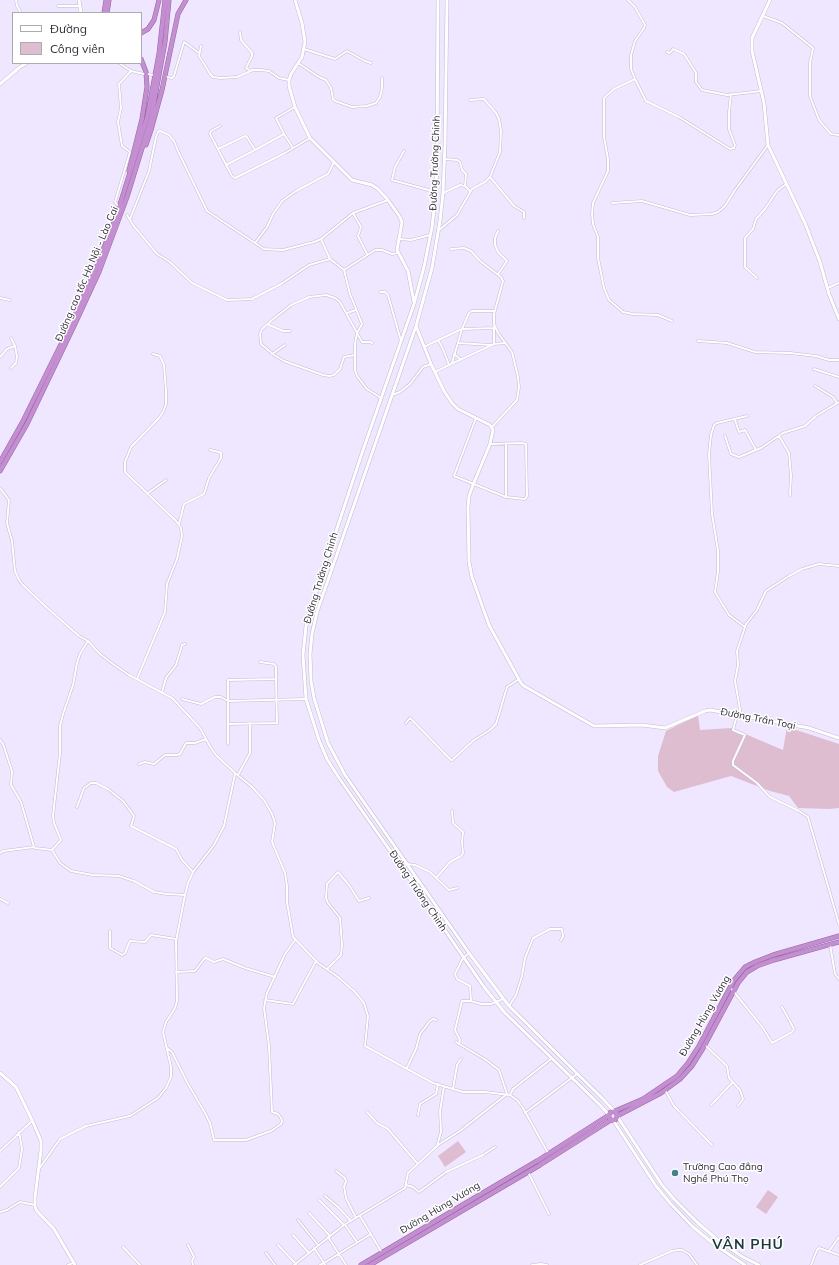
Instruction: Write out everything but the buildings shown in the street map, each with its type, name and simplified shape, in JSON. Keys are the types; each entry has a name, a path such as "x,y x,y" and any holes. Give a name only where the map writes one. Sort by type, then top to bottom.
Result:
{"highway":[{"path":"106,0 106,12"},
{"path":"106,12 109,0"},
{"path":"142,32 152,24 159,0"},
{"name":"Đường cao tốc Hà Nội - Lào Cai","path":"0,462 25,417 71,324 95,270 125,189 147,118 159,54 165,0"},
{"name":"Đường cao tốc Hà Nội - Lào Cai","path":"0,471 27,424 43,392 99,272 128,197 151,119 166,35 169,0"},
{"path":"138,162 153,125 178,14 186,0"},
{"path":"125,189 145,103 147,76 146,68 142,61"},
{"name":"Đường Hùng Vương","path":"614,1111 643,1099 677,1076 699,1046 740,971 755,962 839,936"},
{"name":"Đường Hùng Vương","path":"618,1116 645,1103 665,1090 684,1075 692,1066 744,974 756,966 839,942"},
{"path":"614,1111 618,1116 616,1119 612,1120 608,1115 614,1111"},
{"name":"Đường Hùng Vương","path":"361,1265 548,1154 608,1115"},
{"name":"Đường Hùng Vương","path":"370,1265 528,1172 612,1120"}],"main road":[{"path":"79,0 80,12"},
{"path":"295,0 305,34 304,49 289,80 289,86 295,107 310,138 352,180 375,187 388,200 401,221 397,247 398,253 408,272 414,304"},
{"name":"Đường Trường Chinh","path":"447,0 445,158 443,193 432,268 416,326 318,610 312,634 310,664 314,698 321,725 331,749 345,775 469,953 508,1006 614,1111"},
{"path":"770,0 752,38 752,51 766,118 768,145 805,223 839,319"},
{"name":"Đường Trường Chinh","path":"438,1 438,154 436,192 430,236 414,304 381,398 306,626 303,655 306,699 314,728 327,759 496,1003 608,1115"},
{"path":"0,84 25,64"},
{"path":"438,154 445,154"},
{"path":"416,326 431,364 444,391 452,403 458,409 492,427"},
{"path":"393,365 401,368"},
{"name":"Đường Trần Toại","path":"492,427 493,435 469,496 470,570 489,625 519,680 528,689 594,726 642,725 665,728 705,711 715,710 809,728 839,738"},
{"path":"311,608 318,610"},
{"path":"314,728 321,725"},
{"path":"0,1072 16,1087 32,1120 41,1145 35,1204 37,1211 54,1229 74,1264"},
{"path":"618,1116 662,1185 674,1199 719,1241 750,1261 759,1265"},
{"path":"612,1120 656,1186 670,1203 693,1227 715,1245 745,1265"},
{"path":"748,1265 750,1261"}],"street":[{"path":"16,0 20,12"},
{"path":"628,0 635,7 645,25 635,42 631,55 631,69 634,79 646,101 679,117 730,149 734,148 735,145 729,130 731,94"},
{"path":"58,6 80,6"},
{"path":"762,16 782,23 813,48 810,63 810,96 819,120 831,134 839,135"},
{"path":"240,32 241,40 252,53 246,68 251,71"},
{"path":"167,77 172,78 174,76 184,42 199,53"},
{"path":"201,46 199,56 214,78 232,78 258,70 266,71 280,78 289,80"},
{"path":"304,49 335,59 347,51 366,62 371,63"},
{"path":"667,52 674,49 684,54 696,73 695,81 700,89 727,95 761,91"},
{"path":"298,63 318,77 326,80 331,88 334,100 352,106 367,106 376,103 380,97 382,78"},
{"path":"120,64 131,71 144,74"},
{"path":"119,206 115,202 130,152 122,146 118,122 121,104 119,84 131,71"},
{"path":"148,74 152,75"},
{"path":"634,79 614,89 604,98 604,137 608,159 608,171 593,203 592,219 598,237 598,258 601,275 609,300 626,313 658,315 672,321"},
{"path":"438,231 456,215 470,191 485,182 490,177 500,152 501,134 499,119 496,113 485,100 470,100"},
{"path":"293,148 276,118 295,107"},
{"path":"220,126 210,133 210,137 233,178 310,138"},
{"path":"130,218 149,171 157,134 159,131 171,137 174,141 206,210 265,250 283,250 302,246 321,239 353,213 388,200"},
{"path":"226,165 284,134"},
{"path":"218,149 246,136 255,150"},
{"path":"612,203 636,201 646,202 693,215 712,214 718,212 725,206 768,145"},
{"path":"404,151 395,167 392,180 436,192"},
{"path":"445,158 460,162 462,170 466,174 465,186"},
{"path":"255,243 268,227 273,214 282,201 296,191 328,174 334,161"},
{"path":"490,177 514,206 524,212 524,218"},
{"path":"757,278 745,267 745,238 753,229 756,219 777,192 786,184"},
{"path":"443,193 460,186 465,186 470,191"},
{"path":"353,213 361,227 358,236 367,254"},
{"path":"127,215 133,225 157,254 170,262 196,286 227,300 252,299 281,284 309,265 330,259"},
{"path":"498,231 495,238 495,244 501,256 507,261 498,274"},
{"path":"399,239 411,240 430,236"},
{"path":"321,239 330,259 344,270 350,294 362,324 357,333 355,355 357,376 367,389 381,398"},
{"path":"451,249 464,248 469,250 480,261 498,274 504,282 495,311 493,344"},
{"path":"344,270 367,254 378,249 392,254 398,253"},
{"path":"828,288 839,283"},
{"path":"380,292 385,292 388,295 401,342"},
{"path":"355,355 344,357 338,372 334,375 323,375 295,365 272,354 263,345 260,339 261,332 267,324 291,305 300,300 313,296 326,295 335,298 340,302 363,342 370,342 372,344"},
{"path":"0,298 10,300"},
{"path":"346,313 356,310"},
{"path":"450,364 470,311 495,311"},
{"path":"267,324 290,331"},
{"path":"492,427 515,403 518,396 518,376 512,352 498,333 494,324"},
{"path":"424,347 462,329 494,328"},
{"path":"11,338 15,346 17,360 15,365 11,368"},
{"path":"438,340 450,364"},
{"path":"698,341 727,344 755,352 790,353 816,356 830,360 839,360"},
{"path":"458,343 506,343"},
{"path":"435,372 493,344"},
{"path":"272,354 285,345"},
{"path":"0,357 5,351 15,346"},
{"path":"153,354 160,356 164,365 167,394 165,408 157,420 130,447 124,468 126,474 148,493 179,524"},
{"path":"454,354 460,360"},
{"path":"392,396 410,384 423,366 431,364"},
{"path":"814,369 839,377"},
{"path":"725,436 731,454 739,457 761,448 786,432 804,426 816,416 838,402 833,397 815,386"},
{"path":"745,627 729,615 716,595 718,551 711,508 709,454 712,430 717,423 747,416"},
{"path":"476,418 454,474 455,477 506,497 525,498 527,446 525,443 490,444"},
{"path":"735,419 739,432 745,430 756,450"},
{"path":"779,436 789,453 791,469 790,495"},
{"path":"506,443 506,497"},
{"path":"137,679 165,612 167,584 177,559 182,536 179,524 184,504 204,494 209,478 221,458 221,453 210,450"},
{"path":"148,493 166,480"},
{"path":"0,488 9,500 6,522 12,541 15,570 19,580 45,606 79,636 88,641 100,654 137,679 172,698 200,728 216,755 261,795 274,819 275,826 272,842 285,873 291,931 295,940 316,961 338,977 355,992 365,1004 368,1016 365,1046 438,1084 463,1092 507,1094 518,1101 548,1154"},
{"path":"741,715 735,681 738,665 738,651 745,627 757,610 766,592 802,568 819,564 839,566"},
{"path":"52,850 61,840 54,823 53,816 60,760 60,728 63,714 74,685 77,663 83,648 88,641"},
{"path":"162,692 166,678 176,665 182,645 185,644"},
{"path":"228,724 277,723 276,667 274,664 260,662"},
{"path":"228,744 228,680 276,679"},
{"path":"406,723 410,718 452,760 474,740 490,730 496,724 507,687 519,680"},
{"path":"182,698 201,704 215,697 221,697 228,701 276,701 306,699"},
{"path":"737,714 733,730 745,736 732,765 757,783 770,797 808,817 839,924"},
{"path":"38,1170 60,1139 86,1126 130,1116 158,1098 166,1088 171,1077 171,1068 163,1032 166,1022 176,1005 176,939 185,894 193,872 214,845 224,826 237,774 250,752 250,723"},
{"path":"139,764 145,762 154,764 165,755 179,755 186,743 194,743 206,739"},
{"path":"0,740 3,744 12,771 11,785 21,802 34,846"},
{"path":"77,807 84,788 91,783 96,783 108,789 123,801 134,816 131,826 176,849 182,860 193,872"},
{"path":"436,878 450,862 461,856 463,853 463,832 453,823 452,811"},
{"path":"0,853 3,851 34,846 36,848 52,850"},
{"path":"52,850 60,863 71,871 90,875 119,876 134,881 154,892 185,894"},
{"path":"407,864 423,869 449,890 457,888"},
{"path":"327,969 341,955 342,945 340,918 327,901 327,884 338,872 349,884 359,901 369,898"},
{"path":"0,900 8,902"},
{"path":"508,1006 516,995 522,976 525,958 533,938 550,929 562,929 563,936 561,940"},
{"path":"110,931 110,948 122,955 125,953 130,941 145,942 152,935 176,939"},
{"path":"167,1048 172,1052 205,1113 210,1123 214,1140 246,1140 271,1132 281,1124 282,1121 278,1114 272,1112 269,1046 264,1013 267,993 285,954 295,940"},
{"path":"830,944 835,974 839,979"},
{"path":"469,953 455,972 455,976 457,979 470,986 471,1001"},
{"path":"176,972 196,971 204,958 206,958 214,962 223,959 245,968 275,977"},
{"path":"265,1000 293,1004 316,961"},
{"path":"730,987 763,1028 772,1043 792,1032 794,1029 782,1007"},
{"path":"459,1044 460,1040 455,1030 461,1003 463,1001 471,1001 481,1004 496,1003 503,999"},
{"path":"407,1068 416,1049 420,1034 431,1020 436,1020"},
{"path":"456,1042 486,1060 499,1070 507,1094"},
{"path":"705,1045 727,1066 729,1078 740,1090 743,1097 738,1106"},
{"path":"453,1089 457,1065 461,1059"},
{"path":"510,1096 513,1089 551,1059"},
{"path":"525,1113 577,1074"},
{"path":"711,1105 733,1082"},
{"path":"418,1115 420,1104 436,1094 438,1084"},
{"path":"437,1146 441,1132 440,1111 444,1086"},
{"path":"665,1090 674,1105 712,1145"},
{"path":"278,1245 296,1264 314,1248 345,1225 405,1188 408,1173 417,1163 437,1146 460,1131 507,1094"},
{"path":"367,1112 377,1123 388,1129 417,1163"},
{"path":"0,1151 32,1120"},
{"path":"0,1187 19,1168 22,1149 19,1132"},
{"path":"406,1185 413,1187 419,1192 446,1172 483,1155 495,1147"},
{"path":"336,1171 345,1177 346,1182 344,1186 346,1198 356,1218"},
{"path":"528,1172 549,1214"},
{"path":"325,1196 351,1221"},
{"path":"319,1200 345,1225 357,1242"},
{"path":"0,1212 7,1210 20,1202 35,1204"},
{"path":"309,1213 329,1237 346,1265"},
{"path":"360,1216 382,1252"},
{"path":"298,1220 318,1245"},
{"path":"320,1265 324,1264 371,1234"},
{"path":"293,1235 309,1253"},
{"path":"829,1251 839,1237"},
{"path":"188,1245 194,1257 192,1261 193,1265"},
{"path":"123,1247 140,1265"},
{"path":"314,1248 324,1264"},
{"path":"812,1265 818,1249 821,1248 839,1255"},
{"path":"640,1265 672,1251 678,1250 682,1250 689,1254 697,1265"},
{"path":"266,1253 274,1264 270,1265"},
{"path":"736,1265 739,1262"},
{"path":"68,1265 74,1264"},
{"path":"532,1265 547,1265"}],"green space":[{"path":"698,715 700,730 731,728 783,750 787,727 839,744 839,808 798,808 789,796 770,791 731,776 674,792 667,787 658,771 658,756 666,731"},
{"path":"458,1141 466,1152 445,1167 438,1156"},
{"path":"768,1190 778,1197 766,1214 756,1207"}],"place":[{"name":"Trường Cao đẳng Nghề Phú Thọ","path":"675,1173"}],"district":[{"name":"VÂN PHÚ","path":"748,1245"}]}
